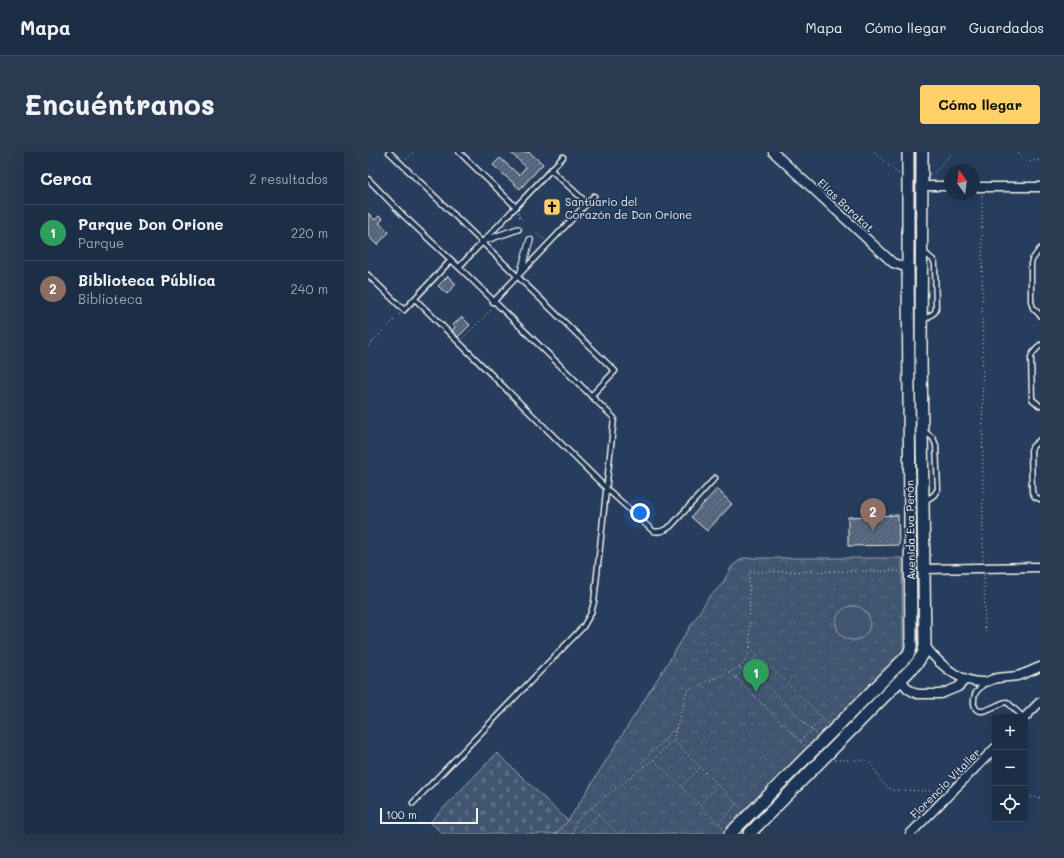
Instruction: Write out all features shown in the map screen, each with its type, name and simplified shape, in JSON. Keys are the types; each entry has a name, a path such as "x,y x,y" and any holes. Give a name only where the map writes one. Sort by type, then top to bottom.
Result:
{"main road":[{"name":"Avenida Eva Perón","path":"728,833 748,816 823,741 910,651 911,571 908,152"},
{"name":"Avenida Eva Perón","path":"749,834 921,658 925,646 921,357 922,152"},
{"path":"908,230 921,229"},
{"path":"909,358 921,357"},
{"path":"910,502 923,502"},
{"path":"911,618 924,618"}],"street":[{"name":"Elías Barakat","path":"776,153 893,263 908,268"},
{"path":"922,186 944,186"},
{"path":"980,186 1040,187"},
{"path":"484,241 518,229"},
{"path":"519,274 530,240"},
{"path":"924,569 1040,567"},
{"path":"925,646 934,658 948,670 975,682 986,682 993,679 1018,676 1040,667"},
{"path":"900,680 908,689 917,694 941,694 958,687 966,679"},
{"path":"1027,714 1040,702"},
{"name":"Florencio Vitaller","path":"910,834 993,750"}],"lane":[{"path":"389,152 519,274 615,371 592,396"},
{"path":"459,152 516,207"},
{"path":"459,267 563,157"},
{"path":"551,170 587,203"},
{"path":"368,180 614,418 594,602 591,613 583,627 413,803"},
{"path":"495,303 519,274 594,196"},
{"path":"1040,249 1032,260 1031,264 1031,301 1033,308 1040,315"},
{"path":"368,275 404,310 451,260"},
{"path":"415,299 606,488 653,531 657,532 666,530 671,526 715,478"},
{"path":"1040,345 1032,353 1031,357 1032,399 1040,406"},
{"path":"1040,440 1031,450 1032,492 1040,499"},
{"path":"986,682 974,696 974,705 977,710 988,710 1001,703 1007,702 1021,714"}],"path":[{"path":"401,164 414,152"},
{"path":"933,174 953,152"},
{"path":"1018,152 1027,162 1040,160"},
{"path":"978,200 985,632"},
{"path":"516,207 522,220"},
{"path":"537,234 541,238 551,241"},
{"path":"459,342 495,303"},
{"path":"368,346 404,310"},
{"path":"572,834 579,818 654,759 673,740 687,692 690,689 743,665 747,659 750,647 749,572 911,571"},
{"path":"750,647 834,729"},
{"path":"735,677 758,655"},
{"path":"747,666 823,741"},
{"path":"730,672 811,753"},
{"path":"800,742 823,718"},
{"path":"644,766 641,763 677,727"},
{"path":"673,740 748,816"},
{"path":"654,759 728,833"},
{"path":"822,760 869,761 880,778 890,789 933,791 944,800"},
{"path":"681,787 700,768"},
{"path":"700,805 718,786"},
{"path":"1028,794 1031,797 1040,798"},
{"path":"718,823 737,804"},
{"path":"592,808 618,834"},
{"path":"578,834 598,815"},
{"path":"587,825 596,834"}],"green space":[{"path":"743,558 902,558 903,650 901,654 724,834 555,834 568,821 709,597 723,583 732,566"},
{"path":"850,606 856,606 860,607 867,613 870,623 869,630 863,637 856,640 850,640 846,639 839,633 836,626 836,620 837,616 843,609"},
{"path":"497,753 568,821 555,834 443,834 430,822"}],"building":[{"path":"510,152 529,152 543,164 520,189 493,165 500,158 519,175 526,167"},
{"path":"368,213 375,220 379,216 383,219 379,223 389,232 377,245 368,236"},
{"path":"448,276 456,284 447,294 438,286"},
{"path":"462,317 470,325 458,337 452,331 455,327 453,325"},
{"path":"717,489 732,504 707,531 691,517"},
{"path":"898,515 899,545 848,546 848,517"}],"place":[{"name":"Santuario del Corazón de Don Orione","path":"552,207"},
{"name":"Biblioteca Pública","path":"873,531"},
{"name":"Parque Don Orione","path":"756,692"}]}
